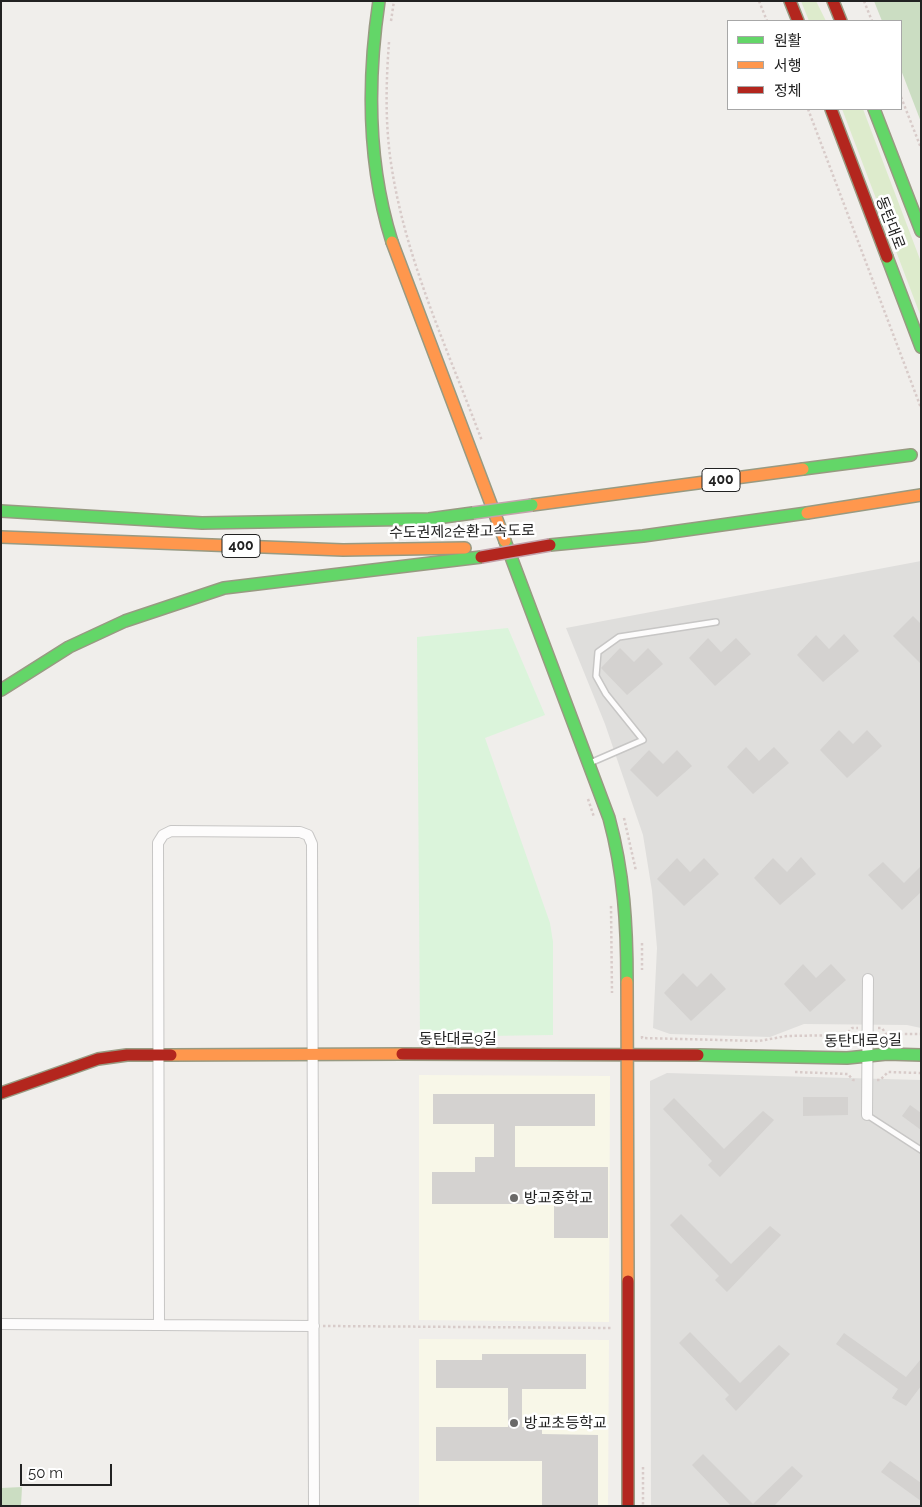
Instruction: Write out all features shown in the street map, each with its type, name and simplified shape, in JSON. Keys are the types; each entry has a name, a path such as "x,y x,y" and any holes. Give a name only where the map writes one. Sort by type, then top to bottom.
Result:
{"main road":[{"path":"378,1 371,76 371,122 376,169 387,225 405,281 608,812 623,876 627,921 628,1506"},
{"path":"790,1 798,20"},
{"path":"833,1 841,20"},
{"name":"동탄대로","path":"831,110 921,347"},
{"name":"동탄대로","path":"874,110 921,231"},
{"name":"수도권제2순환고속도로","path":"1,511 202,523 429,519 911,455"},
{"name":"수도권제2순환고속도로","path":"1,537 344,550 481,553 585,543 921,495"},
{"path":"1,690 70,647 126,621 224,588 481,553"},
{"name":"동탄대로9길","path":"1,1093 98,1059 127,1055 628,1053 867,1057 887,1054 921,1055"}],"street":[{"path":"160,1325 158,843 163,835 171,831 300,832 308,835 312,844 314,1506"},
{"path":"867,1115 868,979"},
{"path":"1,1324 314,1326"}],"lane":[{"path":"590,763 643,740 606,694 596,676 598,652 619,637 716,622"},
{"path":"867,1115 921,1150"}],"path":[{"path":"390,27 394,1"},
{"path":"759,1 767,20"},
{"path":"864,1 872,20"},
{"path":"389,36 386,81 387,125 398,202 414,260 484,447"},
{"path":"902,100 921,148"},
{"path":"808,110 921,408"},
{"path":"622,812 630,839 637,879"},
{"path":"642,941 642,979"},
{"path":"642,1028 642,1038 759,1041 787,1036 846,1035 852,1028"},
{"path":"882,1028 886,1034 921,1034"},
{"path":"790,1071 848,1074 853,1080"},
{"path":"880,1080 888,1072 921,1073"},
{"path":"314,1326 612,1328"},
{"path":"643,1460 643,1506"}],"shaded area":[{"path":"921,561 921,1028 907,1025 804,1024 770,1037 670,1034 653,1028 657,948 652,891 643,835 605,724 566,628"},
{"path":"667,1073 921,1080 921,1506 651,1506 650,1081"},
{"name":"방교중학교","path":"419,1075 610,1076 609,1322 419,1320"},
{"name":"방교초등학교","path":"419,1339 609,1340 608,1506 419,1506"}],"green space":[{"path":"801,1 816,1 826,20 809,20"},
{"path":"874,1 921,1 921,122 902,73 902,20 882,20"},
{"path":"842,110 863,110 921,262 921,317"},
{"path":"508,628 545,715 485,738 550,923 553,942 553,1035 420,1037 417,637"},
{"path":"22,1487 21,1506 1,1506 1,1488"}],"building":[{"path":"913,616 921,624 920,663 893,636"},
{"path":"844,634 859,651 823,682 797,655 816,635 829,649"},
{"path":"708,638 721,652 736,638 751,654 715,686 689,658"},
{"path":"620,648 634,662 648,648 663,664 627,695 601,668"},
{"path":"839,730 853,744 867,730 882,746 847,778 820,750"},
{"path":"746,747 759,761 774,747 789,763 753,794 727,767"},
{"path":"649,750 663,764 677,750 692,766 657,797 630,770"},
{"path":"801,857 816,874 780,905 754,878 773,858 787,872"},
{"path":"677,858 690,872 704,858 719,874 684,906 657,879"},
{"path":"883,862 904,883 921,866 921,892 902,910 868,875"},
{"path":"803,964 816,978 831,964 846,980 810,1012 784,984"},
{"path":"683,973 697,987 711,973 726,989 691,1021 664,993"},
{"path":"433,1094 595,1094 595,1126 515,1126 515,1167 608,1167 608,1238 554,1238 554,1204 432,1204 432,1172 475,1172 475,1157 494,1157 494,1124 433,1124"},
{"path":"803,1097 848,1097 848,1115 803,1116"},
{"path":"674,1098 724,1149 763,1111 774,1120 720,1177 708,1165 712,1161 663,1109"},
{"path":"910,1105 921,1113 921,1130 902,1116"},
{"path":"681,1214 731,1264 770,1226 781,1235 727,1292 715,1280 719,1276 670,1225"},
{"path":"690,1332 740,1383 779,1345 790,1354 736,1411 725,1399 729,1395 679,1343"},
{"path":"844,1333 906,1377 921,1359 921,1386 906,1406 892,1398 898,1389 836,1344"},
{"path":"482,1354 586,1354 586,1389 522,1389 522,1427 542,1427 542,1434 598,1435 598,1506 542,1506 542,1461 436,1461 436,1427 508,1427 508,1388 436,1388 436,1360 482,1360"},
{"path":"703,1454 753,1504 792,1466 803,1476 774,1506 731,1506 692,1465"},
{"path":"890,1461 921,1483 921,1501 881,1472"}],"traffic: fast":[{"path":"379,1 372,62 372,122 378,182 392,242"},
{"path":"874,110 921,231"},
{"path":"887,257 921,347"},
{"path":"803,469 911,455"},
{"path":"473,513 532,505"},
{"path":"1,511 202,523 429,519 473,513"},
{"path":"550,545 643,536 807,513"},
{"path":"505,541 609,818 624,900 627,982"},
{"path":"1,690 69,647 125,621 224,588 481,557"},
{"path":"698,1055 847,1058 887,1054 921,1055"}],"traffic: slow":[{"path":"392,242 505,541"},
{"path":"532,505 803,469"},
{"path":"807,513 921,495"},
{"path":"1,537 343,550 465,548"},
{"path":"627,982 628,1281"},
{"path":"171,1055 402,1054"}],"traffic: jam":[{"path":"790,1 798,20"},
{"path":"833,1 841,20"},
{"path":"831,110 887,257"},
{"path":"481,557 550,545"},
{"path":"402,1054 698,1055"},
{"path":"1,1093 98,1059 127,1055 171,1055"},
{"path":"628,1281 628,1506"}],"place":[{"name":"방교중학교","path":"514,1198"},
{"name":"방교초등학교","path":"514,1423"}]}
